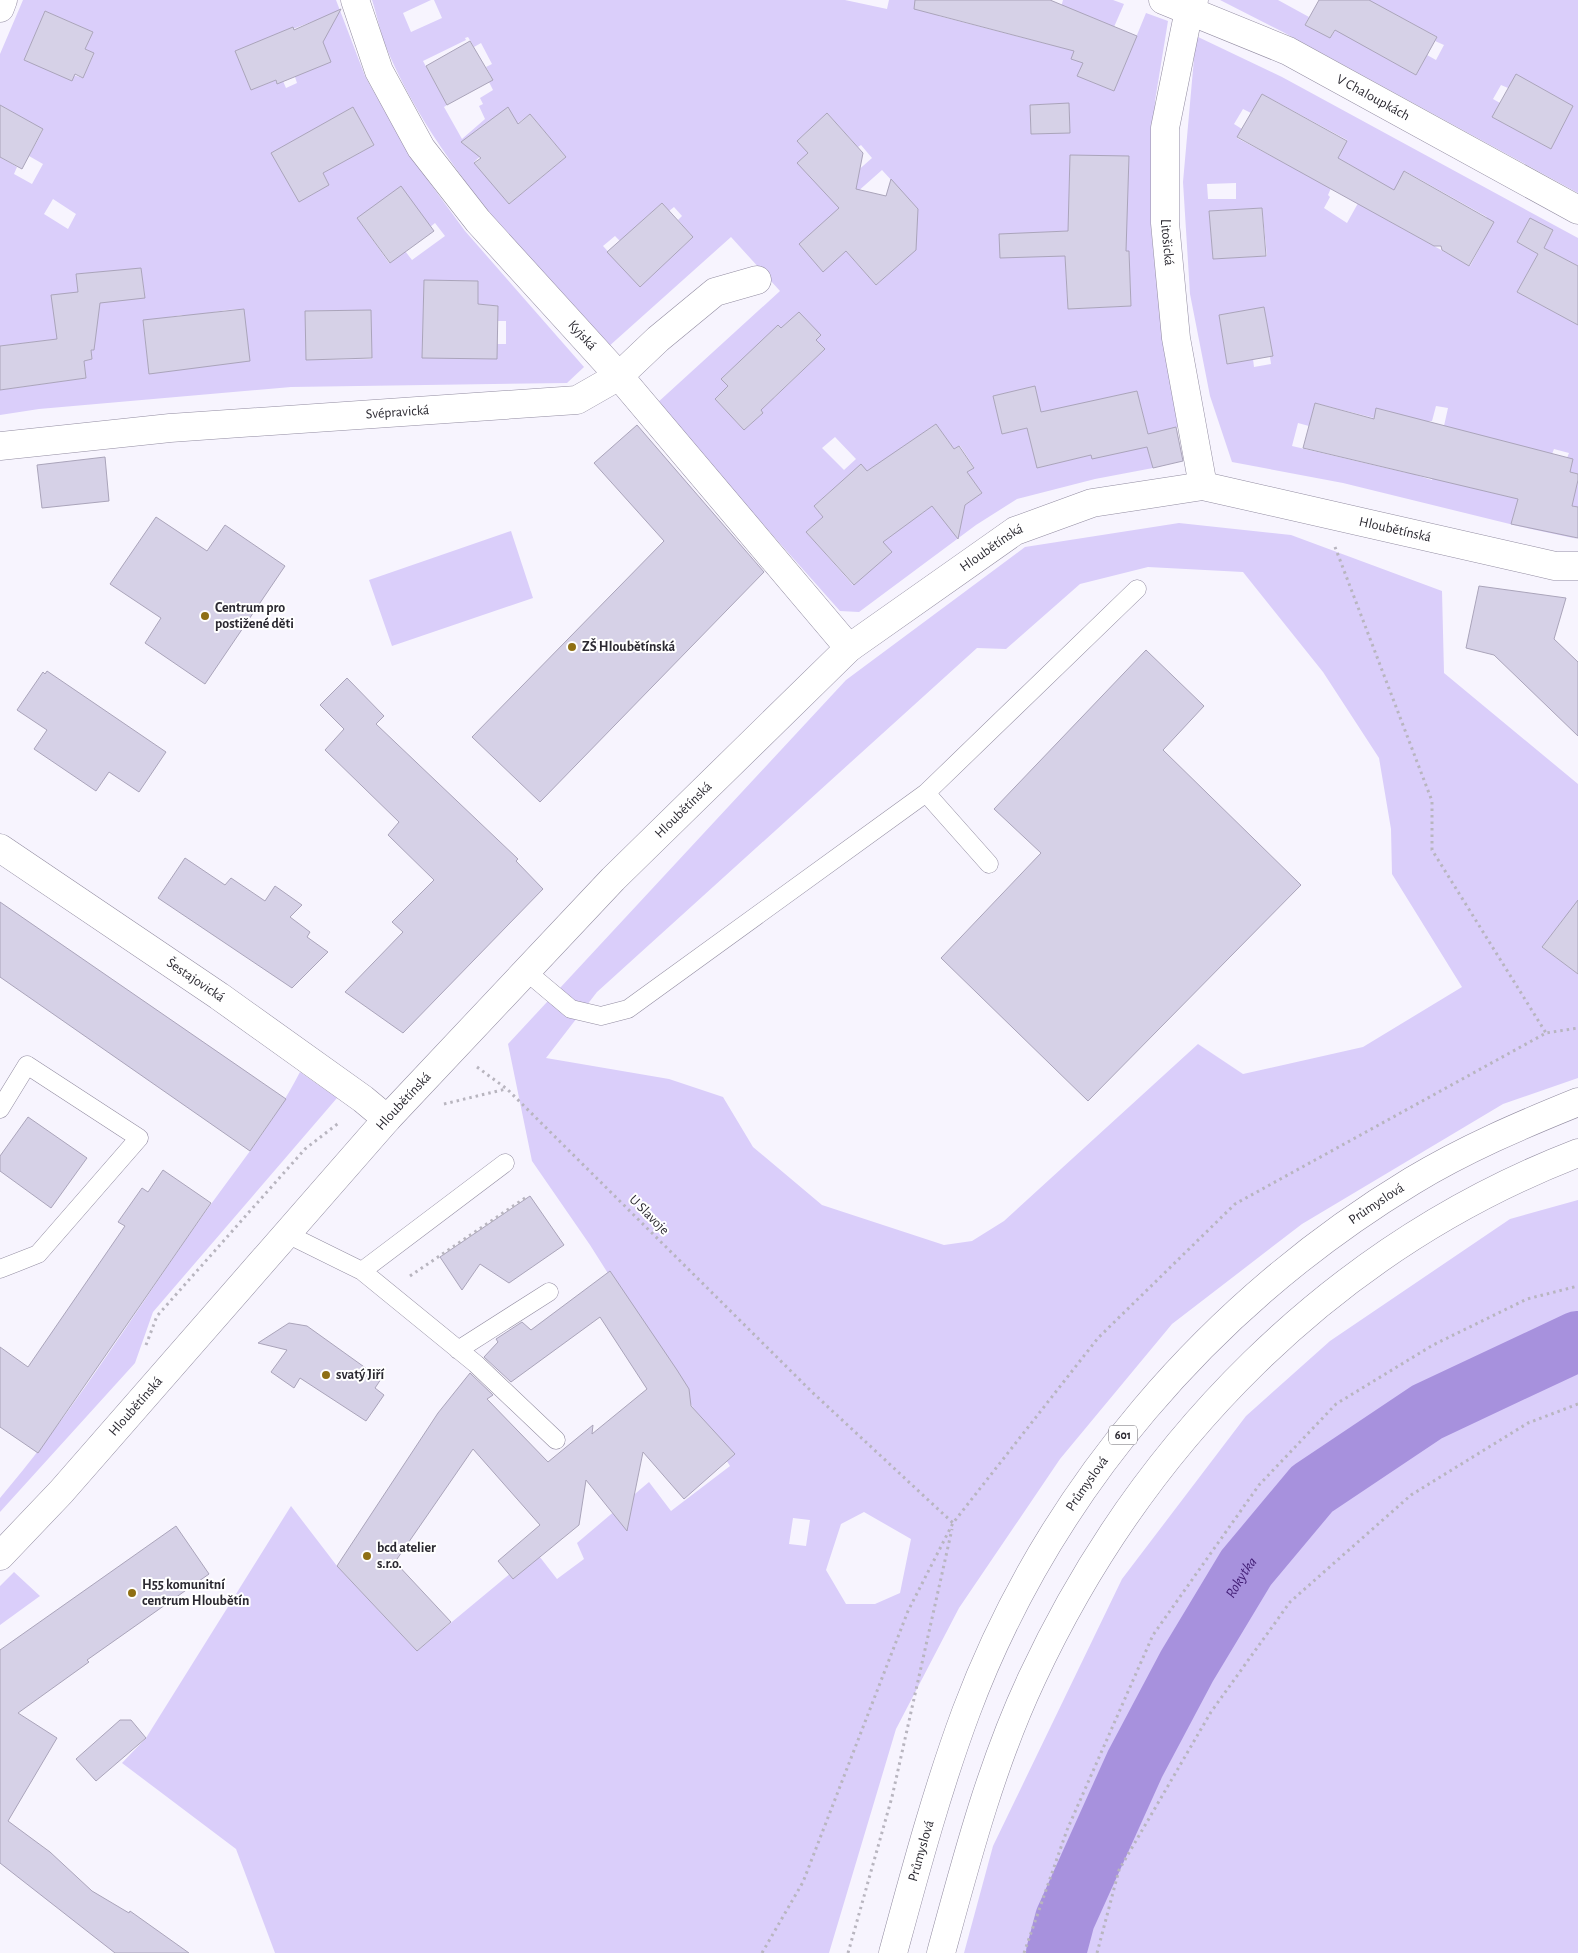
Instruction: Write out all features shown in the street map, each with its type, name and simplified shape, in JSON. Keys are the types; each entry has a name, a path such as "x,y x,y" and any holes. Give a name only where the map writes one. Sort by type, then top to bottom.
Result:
{"street":[{"path":"0,8 4,0"},
{"name":"Kyjská","path":"356,0 378,71 422,148 478,221 619,376 849,648"},
{"name":"V Chaloupkách","path":"1163,0 1192,5 1288,51 1578,210"},
{"name":"Litošická","path":"1192,5 1165,128 1165,223 1176,338 1203,486"},
{"name":"Svépravická","path":"0,446 170,428 577,400 619,376 658,339 715,292 757,280"},
{"name":"Hloubětínská","path":"0,1556 61,1492 387,1119 613,879 849,648 1014,531 1092,503 1203,486 1555,566 1578,566"},
{"name":"Šestajovická","path":"0,848 219,996 363,1099 387,1119"},
{"name":"Průmyslová","path":"892,1953 937,1798 967,1710 1002,1630 1045,1550 1093,1475 1120,1439 1176,1373 1207,1341 1307,1253 1380,1202 1456,1156 1578,1102"},
{"path":"941,1953 996,1773 1030,1681 1071,1600 1094,1561 1143,1488 1171,1452 1212,1405 1262,1354 1295,1324 1365,1269 1404,1243 1479,1199 1578,1153"}],"lane":[{"path":"527,972 571,1009 601,1016 628,1009 926,792 1137,589"},
{"path":"926,792 989,864"},
{"path":"0,1109 28,1065 139,1138 38,1254 0,1269"},
{"path":"362,1271 505,1163"},
{"path":"287,1234 362,1271 476,1364 556,1440"},
{"path":"458,1350 549,1292"}],"path":[{"path":"1322,513 1432,801 1432,850 1546,1033"},
{"path":"762,1953 803,1882 908,1611 953,1523 1098,1338 1235,1204 1546,1033 1578,1028"},
{"name":"U Slavoje","path":"454,1050 507,1089 823,1402 953,1523"},
{"path":"145,1349 157,1316 305,1149 345,1118"},
{"path":"387,1292 525,1198"},
{"path":"1024,1953 1067,1830 1153,1635 1260,1485 1336,1404 1433,1345 1527,1299 1578,1286"},
{"path":"1097,1953 1119,1870 1211,1712 1290,1602 1411,1495 1528,1423 1578,1404"},
{"path":"848,1953 892,1797 953,1523"}],"shaded area":[{"path":"23,0 336,0 365,76 408,153 465,231 584,367 567,383 291,387 39,409 0,415 0,390 86,378 84,361 92,359 90,346 81,336 0,346 0,157 17,167 14,174 32,184 43,164 29,156 43,130 4,107 0,114 0,54","holes":["45,11 93,32 85,49 94,54 83,78 24,60","314,21 315,23 295,77 297,83 286,88 283,81 277,84 276,80 251,90 235,51","353,107 374,145 323,173 329,185 299,202 272,153","53,199 76,214 68,229 44,214","358,219 430,227 435,223 445,236 412,260 402,247 398,257 389,263","141,269 145,296 53,308 78,292 76,274","424,280 478,281 478,304 498,306 498,321 506,321 506,344 497,344 497,359 422,357","243,309 250,360 149,373 143,322 170,319 170,317 182,315 183,317","371,310 372,359 306,360 305,311"]},
{"path":"372,0 431,0 403,13 411,32 442,18 434,0 845,0 887,9 889,0 943,0 939,16 1051,45 1063,0 1113,0 1124,4 1114,27 1089,16 1080,39 1071,36 1067,46 1075,50 1072,59 1083,63 1080,71 1094,77 1092,82 1114,91 1146,13 1168,21 1155,101 1151,228 1161,323 1186,425 1152,433 1154,442 1150,447 1153,468 1095,479 1017,499 976,525 859,612 840,611 656,404 780,291 731,237 607,348 515,243 456,169 406,89 386,47","holes":["468,37 474,47 481,43 492,64 486,67 493,80 489,82 493,90 480,98 483,104 479,106 485,119 462,139 444,107 447,105 423,61 466,40 465,38","1053,104 1054,133 1031,134 1030,105","1056,105 1069,105 1070,130 1056,130","827,113 858,147 861,145 872,158 846,181 835,169 828,176 821,169 811,178 798,163 808,153 797,141","530,114 566,157 509,204 474,162 495,143 494,141","1070,155 1129,157 1127,202 1077,201 1077,190 1069,190","882,170 915,206 909,212 917,221 916,237 907,245 913,252 876,285 846,251 823,271 799,244 824,222 827,225 859,197 856,193","662,203 669,211 674,207 682,216 678,220 693,237 640,286 603,246 615,236 620,241","1123,229 1125,251 1129,251 1131,306 1068,309 1065,256 1048,256 1047,232","799,312 820,335 816,340 825,349 774,398 770,395 757,407 763,413 744,430 715,399 728,386 722,378 778,326 781,328","1035,386 1041,413 1137,391 1150,441 1105,452 1105,456 1092,458 1091,455 1037,468 1027,428 1002,434 993,396","936,424 954,449 960,446 974,467 967,472 982,493 962,507 948,486 963,509 961,519 952,524 944,521 922,489 916,493 928,509 913,520 893,492 918,474 901,448","835,437 856,459 844,470 822,448","833,489 862,519 866,517 876,529 873,532 891,552 853,585 806,532 823,517 814,506"]},
{"path":"1220,0 1278,0 1309,17 1305,25 1330,38 1335,31 1342,0 1578,0 1578,193 1283,32","holes":["1391,12 1437,37 1435,41 1444,45 1436,60 1427,55 1416,75 1371,50","1516,75 1573,106 1551,149 1492,117 1500,103 1493,99 1501,85 1508,88"]},
{"path":"1196,36 1282,77 1578,238 1578,266 1544,248 1553,231 1530,218 1517,242 1538,254 1517,292 1578,325 1578,474 1570,472 1573,459 1567,458 1569,453 1554,449 1552,454 1469,487 1518,499 1511,524 1529,528 1536,504 1578,480 1578,507 1570,536 1578,539 1522,527 1343,483 1232,462 1210,396 1190,294 1183,182","holes":["1262,94 1347,140 1333,167 1342,171 1347,163 1372,178 1347,223 1324,208 1330,197 1328,195 1331,188 1237,138 1242,129 1234,124 1243,109 1251,113","1405,171 1487,217 1477,237 1484,240 1470,266 1380,216","1236,183 1236,199 1208,199 1207,184","1262,208 1267,256 1213,259 1209,211","1264,308 1273,356 1270,357 1271,364 1254,367 1253,359 1227,364 1219,315","1315,403 1374,418 1377,408 1417,429 1407,473 1292,446 1298,423 1309,426","1436,406 1448,408 1432,480 1416,475 1428,421 1432,421"]},
{"path":"1179,523 1291,535 1442,591 1444,673 1578,784 1578,927 1565,917 1542,947 1578,974 1578,1078 1503,1104 1302,1224 1172,1324 1060,1459 959,1608 896,1729 829,1953 275,1953 236,1849 122,1763 146,1738 291,1506 337,1566 417,1651 536,1552 557,1579 584,1559 577,1543 649,1482 671,1511 730,1466 590,1245 532,1161 508,1044 846,680 1025,547","holes":["1148,567 1243,572 1323,672 1379,758 1391,829 1392,874 1462,987 1363,1047 1243,1074 1198,1044 1004,1221 972,1241 944,1245 822,1205 753,1147 723,1097 669,1079 546,1058 597,992 977,648 1006,649 1080,584","864,1512 911,1539 900,1593 875,1604 846,1604 826,1570 841,1524","793,1518 810,1520 806,1546 789,1544"]},
{"path":"511,531 533,598 392,646 369,580"},
{"path":"300,1072 337,1098 153,1312 135,1363 0,1512 0,1498 51,1434 99,1367 206,1211 263,1133"},
{"path":"1578,1200 1578,1953 964,1953 993,1846 1122,1579 1246,1416 1330,1341 1510,1219"},
{"path":"14,1572 40,1596 0,1625 0,1586"}],"building":[{"path":"915,0 1050,0 1137,36 1114,91 1077,76 1083,63 1071,59 1074,51 914,9"},
{"path":"1319,0 1369,0 1437,37 1416,75 1335,30 1330,38 1305,25"},
{"path":"341,9 323,42 331,62 277,84 276,80 251,90 235,51 293,27 294,30"},
{"path":"45,11 93,32 85,49 94,53 83,78 75,74 72,81 24,60"},
{"path":"470,41 493,80 447,105 426,66"},
{"path":"1516,74 1573,106 1551,149 1492,117"},
{"path":"1262,94 1347,141 1338,158 1394,190 1404,171 1494,222 1469,266 1442,250 1441,246 1434,246 1237,137"},
{"path":"1069,103 1070,133 1031,134 1030,105"},
{"path":"0,105 43,129 22,169 0,157"},
{"path":"353,107 374,145 323,173 329,185 299,202 271,153"},
{"path":"508,107 518,124 530,114 566,157 509,204 474,163 481,158 461,142"},
{"path":"827,113 863,153 856,189 886,196 891,179 918,209 916,250 876,285 846,251 823,272 799,244 839,208 797,163 808,153 797,141"},
{"path":"1070,155 1129,156 1126,251 1129,251 1131,306 1068,309 1065,256 1000,258 999,234 1068,231"},
{"path":"401,186 434,231 390,263 357,218"},
{"path":"662,203 693,237 640,287 607,252"},
{"path":"1262,208 1266,256 1213,259 1209,211"},
{"path":"1530,218 1553,230 1544,248 1578,266 1578,325 1517,292 1538,254 1517,242"},
{"path":"141,268 145,298 100,303 94,350 91,350 92,359 84,361 86,378 0,390 0,346 57,339 51,295 78,292 76,274"},
{"path":"424,280 478,281 478,304 498,306 497,359 422,358"},
{"path":"1264,307 1273,356 1227,364 1219,315"},
{"path":"244,309 250,361 149,374 143,320"},
{"path":"371,310 372,358 306,360 305,311"},
{"path":"799,312 821,335 816,340 825,349 761,410 763,413 744,430 715,399 728,386 721,379 778,325 781,328"},
{"path":"1035,386 1041,412 1137,391 1148,434 1176,427 1183,461 1153,468 1147,447 1092,459 1091,455 1037,468 1027,428 1002,434 993,396"},
{"path":"1315,403 1374,419 1376,408 1573,459 1570,472 1578,474 1572,506 1578,507 1578,538 1511,524 1518,499 1303,448"},
{"path":"936,424 954,449 959,446 974,468 967,472 982,493 965,505 958,539 932,506 883,542 892,552 854,585 806,532 823,517 814,506 861,464 867,471"},
{"path":"637,425 764,572 540,802 472,737 664,541 594,463"},
{"path":"105,457 109,501 42,508 37,465"},
{"path":"156,517 207,551 225,525 285,566 205,684 145,643 161,618 110,584"},
{"path":"1479,586 1566,598 1554,639 1578,662 1578,736 1494,655 1466,648"},
{"path":"1146,650 1204,706 1163,750 1301,885 1088,1101 941,958 1041,853 994,809"},
{"path":"47,671 166,752 139,792 109,772 96,791 34,749 47,730 17,710 43,672 45,674"},
{"path":"347,678 384,716 376,724 518,859 516,861 543,889 403,1033 345,992 403,932 392,922 434,880 388,835 399,822 325,750 344,729 320,705"},
{"path":"185,858 225,885 231,878 265,901 275,886 302,905 290,917 310,932 307,937 328,952 292,988 158,898"},
{"path":"1578,900 1578,974 1542,947"},
{"path":"0,902 286,1099 250,1151 0,977"},
{"path":"28,1117 87,1158 51,1208 0,1171 0,1156"},
{"path":"163,1170 211,1203 38,1453 0,1427 0,1347 28,1367 125,1226 118,1222 142,1188 148,1192"},
{"path":"530,1196 564,1245 509,1283 480,1264 462,1290 440,1257"},
{"path":"610,1271 689,1389 691,1406 735,1454 684,1499 643,1452 627,1531 586,1480 579,1525 513,1579 498,1561 540,1525 473,1449 395,1562 451,1622 417,1651 337,1566 438,1413 470,1373 493,1395 487,1399 548,1462 593,1425 592,1434 647,1389 600,1317 511,1382 484,1357 498,1342 496,1339 522,1322 531,1330"},
{"name":"svatý Jiří","path":"289,1323 307,1326 381,1379 375,1388 384,1395 366,1421 300,1378 294,1388 271,1372 287,1350 258,1343"},
{"path":"176,1526 209,1574 87,1660 89,1662 18,1713 57,1738 8,1821 50,1852 92,1891 129,1913 130,1911 189,1953 115,1953 0,1863 0,1650"},
{"path":"120,1720 131,1720 146,1738 96,1781 76,1759"}],"waterway":[{"name":"Rokytka","path":"1056,1953 1065,1919 1135,1764 1187,1666 1246,1568 1312,1489 1427,1412 1578,1341"}],"place":[{"name":"Centrum pro postižené děti","path":"205,616"},
{"name":"ZŠ Hloubětínská","path":"572,647"},
{"name":"svatý Jiří","path":"326,1375"},
{"name":"bcd atelier s.r.o.","path":"367,1556"},
{"name":"H55 komunitní centrum Hloubětín","path":"132,1593"}]}
